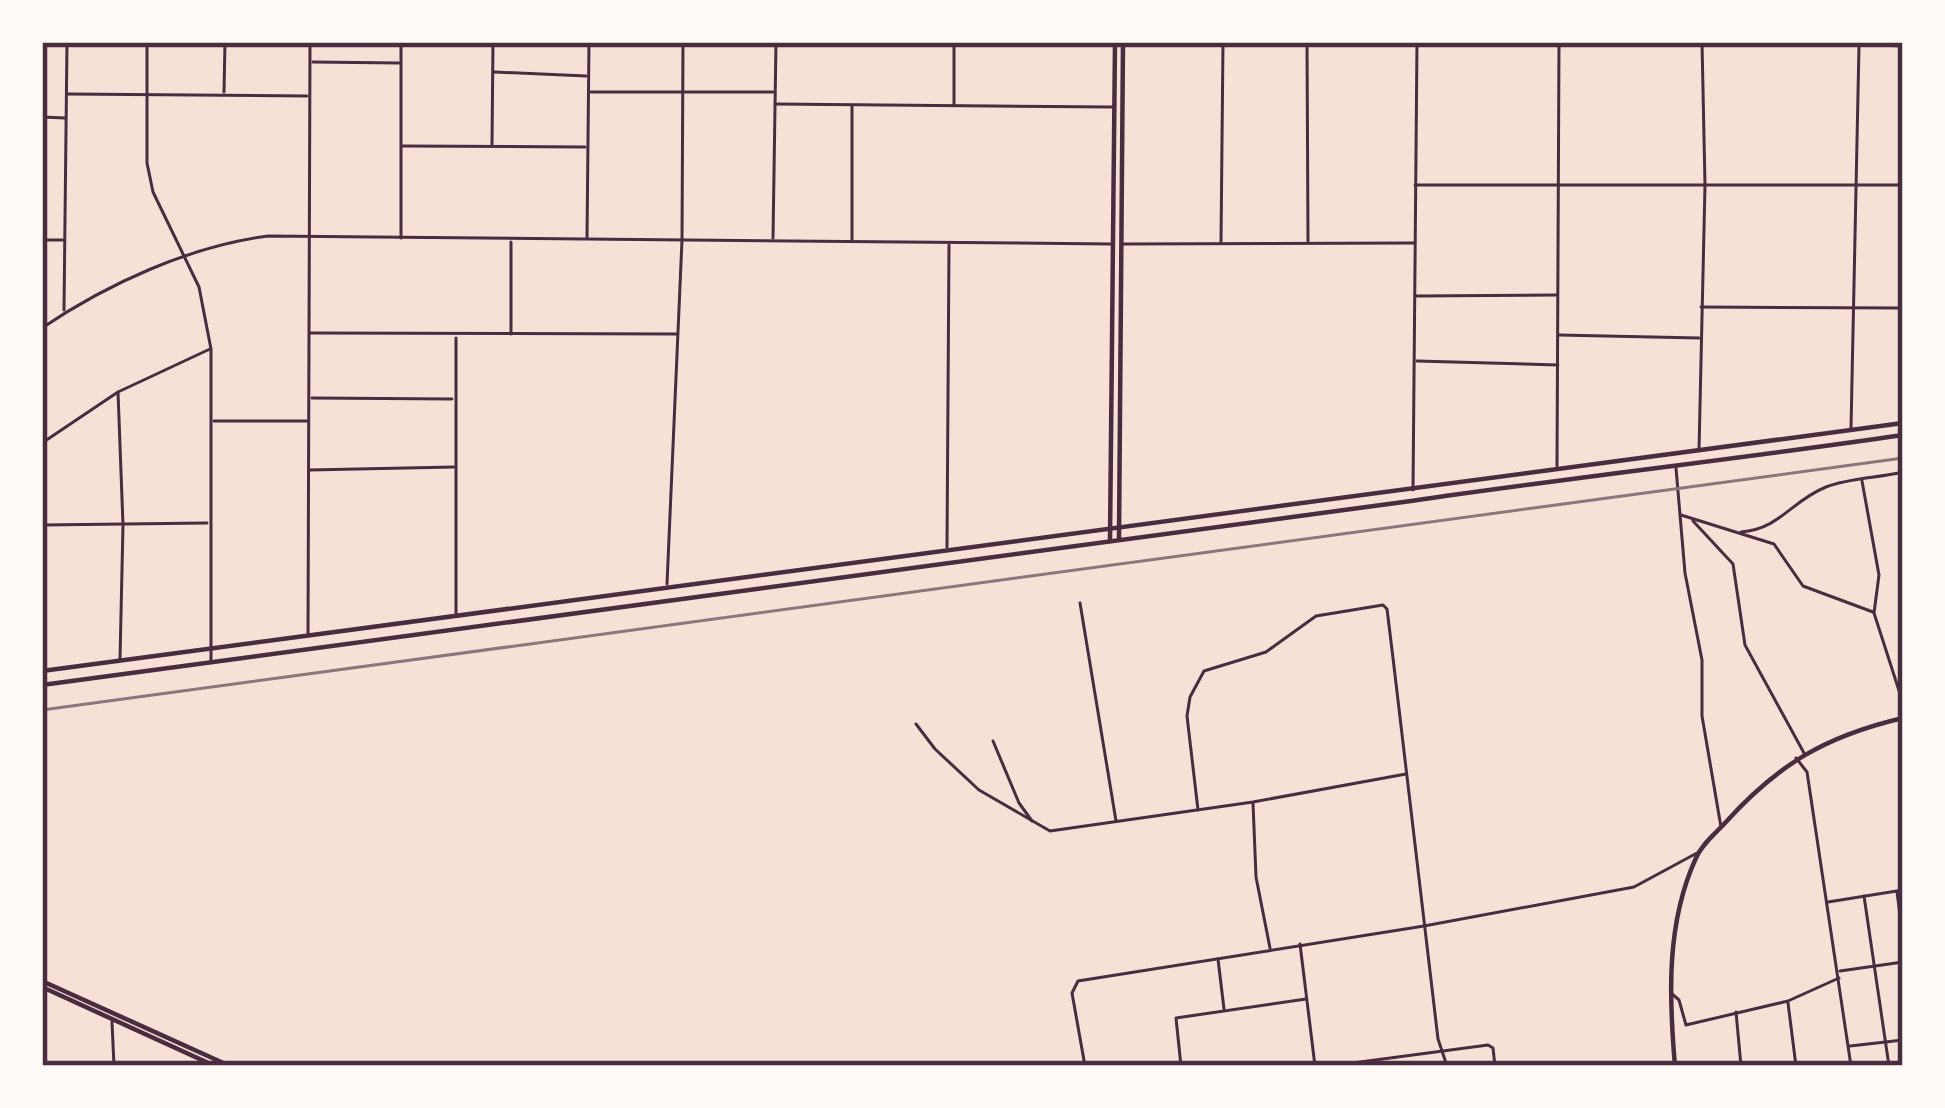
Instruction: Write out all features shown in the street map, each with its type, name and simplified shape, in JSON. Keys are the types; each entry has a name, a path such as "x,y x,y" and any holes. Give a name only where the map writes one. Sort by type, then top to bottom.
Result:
{"main road":[{"path":"1110,539 1114,107 1119,42"},
{"path":"1119,42 1123,244 1119,538"},
{"path":"42,670 1903,423"},
{"path":"42,685 1903,435"},
{"path":"1676,1066 1670,992 1680,913 1698,852 1796,758 1843,734 1903,718"},
{"path":"42,984 215,1066"},
{"path":"42,984 230,1066"}],"street":[{"path":"64,313 67,42"},
{"path":"147,42 147,163 153,192 199,286 212,349 211,662"},
{"path":"224,94 225,42"},
{"path":"308,636 310,42"},
{"path":"401,42 401,239"},
{"path":"492,146 493,42"},
{"path":"587,239 589,42"},
{"path":"667,586 682,240 683,42"},
{"path":"773,240 776,42"},
{"path":"954,42 954,106"},
{"path":"1221,244 1223,42"},
{"path":"1307,42 1308,243"},
{"path":"1413,490 1417,42"},
{"path":"1557,467 1559,42"},
{"path":"1699,452 1705,185 1702,42"},
{"path":"1796,42 1903,46"},
{"path":"1851,430 1858,46"},
{"path":"309,62 401,63"},
{"path":"492,72 588,76"},
{"path":"588,92 775,92"},
{"path":"67,94 309,96"},
{"path":"775,104 1114,107"},
{"path":"852,105 852,241"},
{"path":"42,117 67,118"},
{"path":"401,146 587,147"},
{"path":"1415,185 1903,185"},
{"path":"42,328 64,313 183,258 252,238 1414,243"},
{"path":"511,336 512,239"},
{"path":"42,240 65,241"},
{"path":"947,549 949,242"},
{"path":"1416,296 1558,295"},
{"path":"1701,307 1903,308"},
{"path":"308,333 677,334"},
{"path":"1559,335 1701,338"},
{"path":"456,336 456,613"},
{"path":"42,443 118,392 212,349"},
{"path":"1416,361 1559,365"},
{"path":"118,392 123,525 120,660"},
{"path":"308,398 454,399"},
{"path":"212,421 308,421"},
{"path":"1676,466 1684,573 1702,660 1702,716 1721,827"},
{"path":"307,470 454,467"},
{"path":"1737,532 1768,528 1805,498 1832,484 1903,472"},
{"path":"1862,481 1879,574 1874,613 1903,703"},
{"path":"1681,515 1774,544 1782,550 1795,578 1812,592 1874,613"},
{"path":"1694,521 1733,564 1745,645 1804,753"},
{"path":"42,525 209,524"},
{"path":"1080,602 1117,822"},
{"path":"1198,810 1186,716 1204,671 1266,652 1316,616 1378,605 1387,609 1424,926 1447,1066"},
{"path":"916,724 925,739 979,790 1033,823 1060,831 1408,774"},
{"path":"993,741 1019,803 1033,823"},
{"path":"1796,758 1807,772 1851,1066"},
{"path":"1253,802 1256,877 1270,948"},
{"path":"1085,1066 1073,985 1634,887 1698,852"},
{"path":"1826,902 1900,891 1903,938"},
{"path":"1864,896 1888,1066"},
{"path":"1300,944 1315,1066"},
{"path":"1218,958 1224,1012"},
{"path":"1670,992 1679,1000 1684,1024 1788,1001 1839,974 1903,962"},
{"path":"1181,1066 1176,1018 1306,999"},
{"path":"1788,1001 1796,1066"},
{"path":"1736,1010 1741,1066"},
{"path":"112,1020 114,1066"},
{"path":"1848,1046 1903,1040"},
{"path":"1330,1066 1491,1045 1495,1066"}],"railway":[{"path":"42,710 1903,458"}]}
